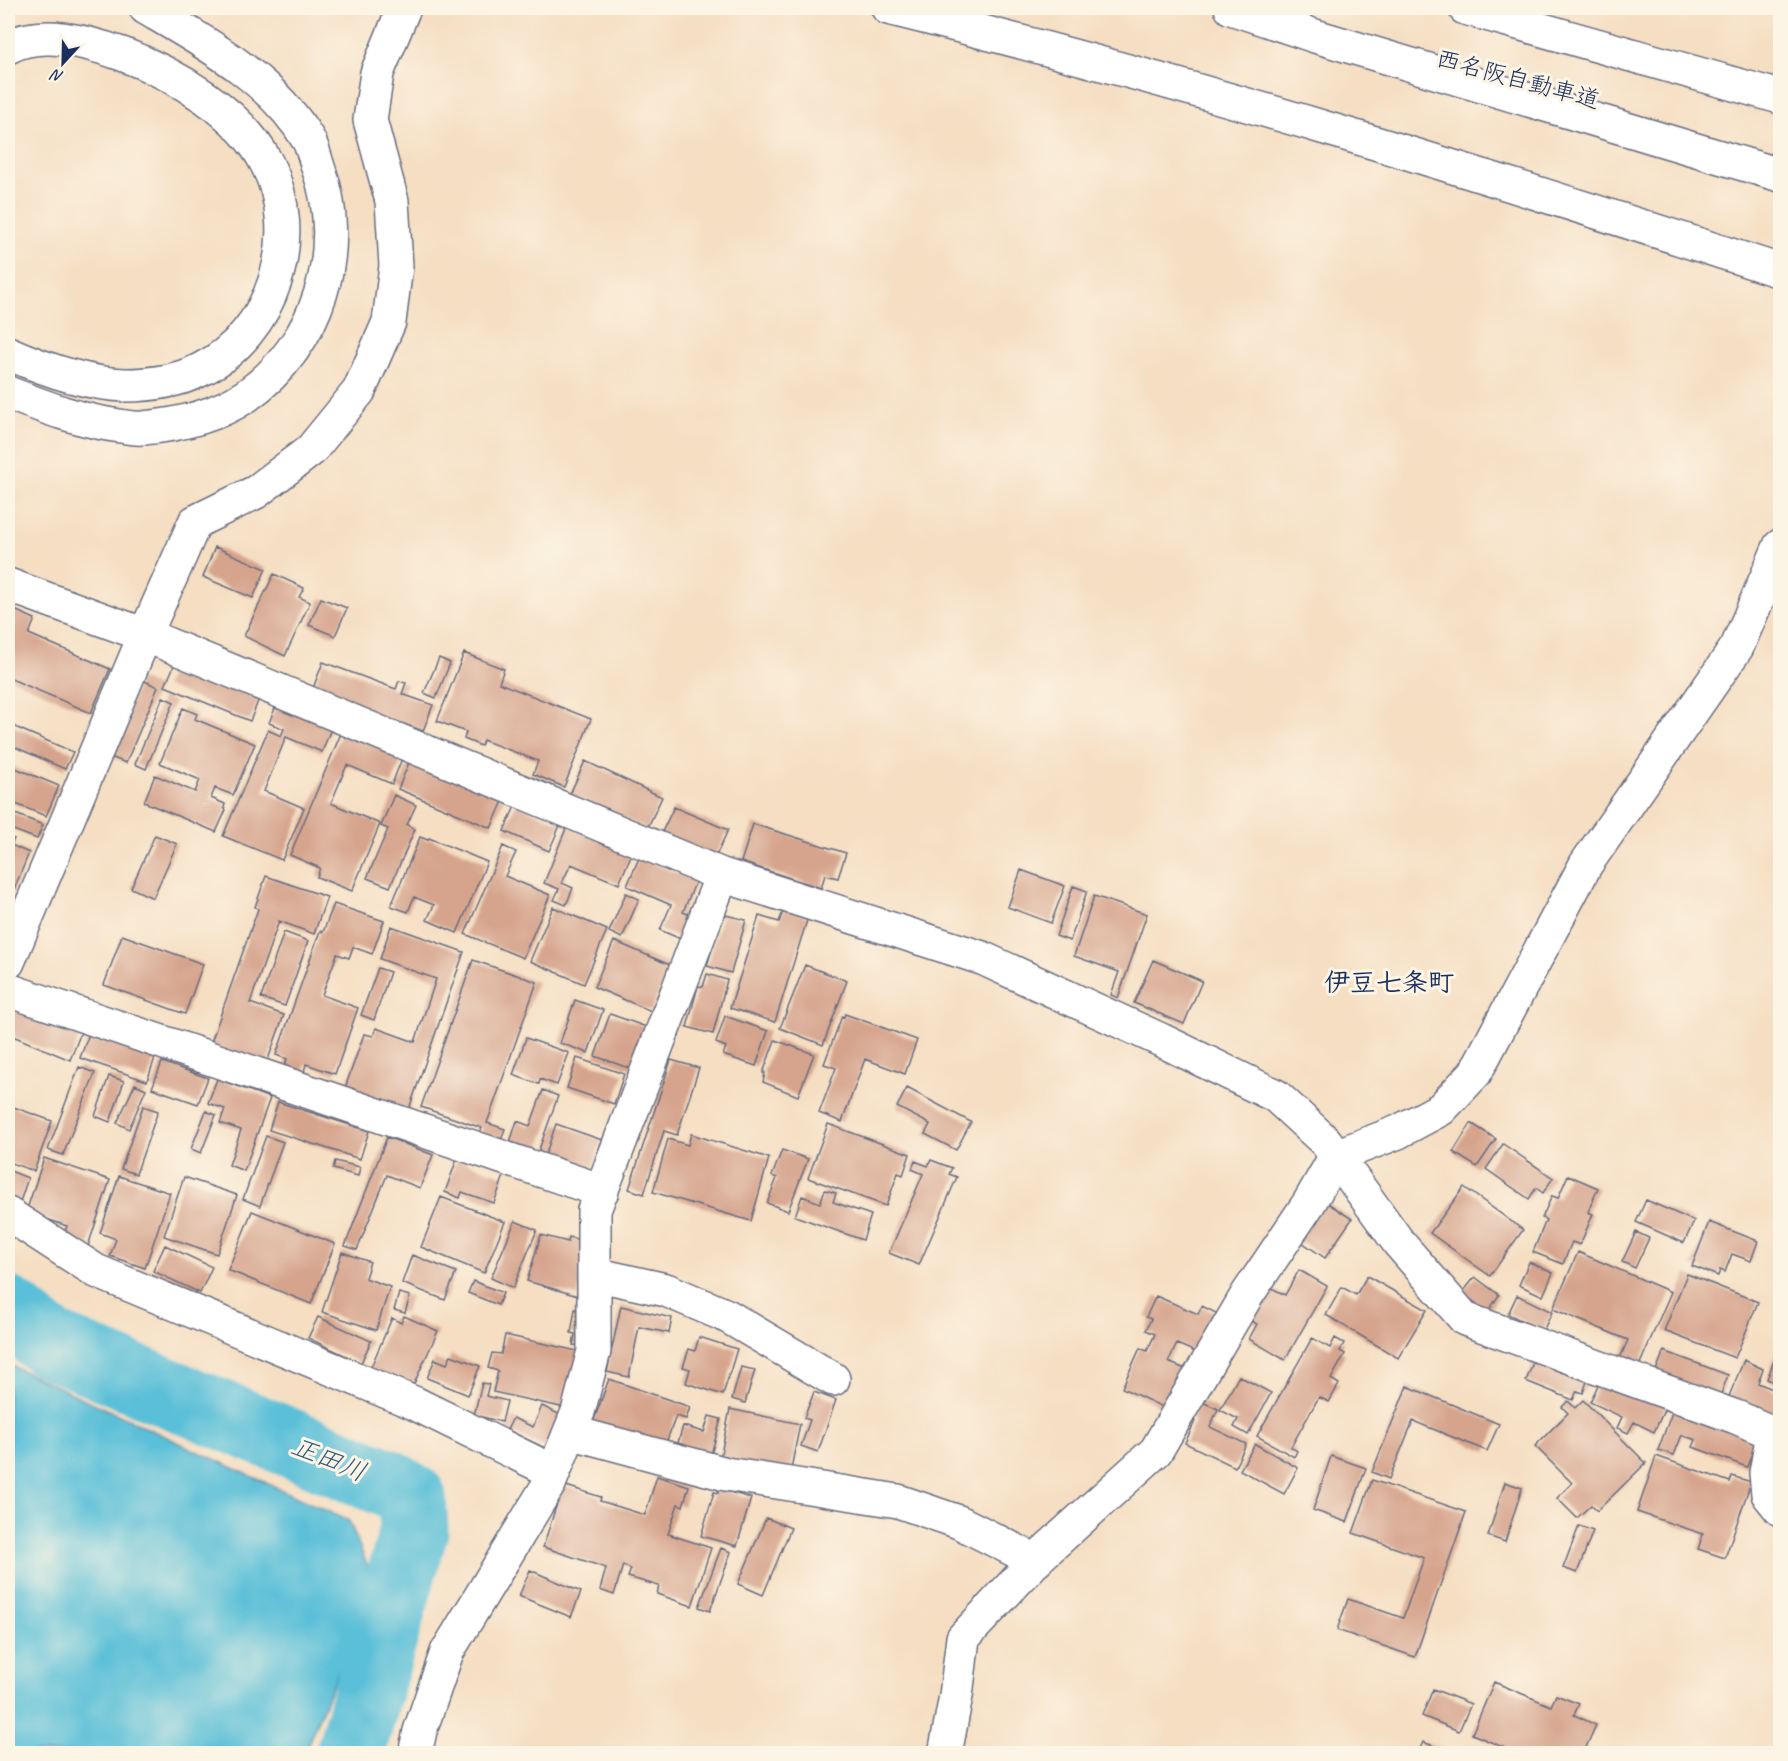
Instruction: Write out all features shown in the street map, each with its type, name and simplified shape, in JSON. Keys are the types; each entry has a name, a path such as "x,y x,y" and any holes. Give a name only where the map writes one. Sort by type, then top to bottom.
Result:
{"main road":[{"path":"8,393 49,409 97,423 140,428 178,423 213,413 246,396 276,369 302,336 319,301 329,259 331,220 324,183 309,142 286,108 252,76 211,47 146,8"},
{"path":"8,962 145,635 195,522 256,492 311,450 359,391 389,322 396,266 392,201 369,120 377,73 404,8"},
{"path":"888,8 1118,68 1354,135 1780,271"},
{"path":"1231,8 1315,36 1780,175"},
{"name":"西名阪自動車道","path":"1255,8 1514,76 1780,153"},
{"path":"1465,8 1780,97"},
{"path":"1526,24 1780,75"},
{"path":"8,47 38,39 69,39 103,47 141,62 178,81 217,106 248,135 267,164 280,197 285,229 281,263 269,296 252,327 227,353 200,370 164,382 124,385 80,378 8,353"},
{"path":"945,1754 956,1696 963,1638 1036,1561 1156,1451 1247,1295 1309,1203 1336,1156 1398,1132 1441,1109 1475,1073 1586,864 1737,647 1780,546"},
{"path":"8,585 145,635 722,875 993,963 1276,1096 1326,1142 1398,1243 1465,1318 1736,1417 1773,1433 1766,1473 1768,1494 1780,1509"},
{"path":"415,1754 420,1731 447,1652 549,1484 578,1412 594,1351 594,1210 722,875"},
{"path":"8,990 602,1191"},
{"path":"8,1214 96,1271 414,1403 554,1472"},
{"path":"594,1274 666,1290 727,1316 833,1379"},
{"path":"570,1432 726,1474 898,1501 959,1522 1036,1561"}],"water":[{"path":"8,1364 349,1521 375,1584 304,1753 8,1753"}],"building":[{"path":"215,547 266,569 253,598 203,577"},
{"path":"274,574 304,588 299,597 310,602 285,656 244,636"},
{"path":"321,598 347,608 335,636 309,625"},
{"path":"8,607 35,619 29,634 110,669 91,713 9,678 8,682"},
{"path":"464,653 504,669 499,683 591,719 564,787 533,774 538,761 483,740 481,746 464,739 466,732 437,721"},
{"path":"439,658 450,663 436,698 424,693"},
{"path":"177,659 261,694 250,721 165,686"},
{"path":"323,662 396,689 399,681 406,683 402,694 433,705 423,731 312,691"},
{"path":"140,679 158,687 126,763 108,756"},
{"path":"163,697 174,702 146,769 135,764"},
{"path":"277,703 332,726 322,752 286,737 264,791 304,808 282,860 223,836 268,730 281,736 284,729 269,723"},
{"path":"183,708 197,714 195,719 255,744 233,795 215,788 211,798 225,804 226,810 216,832 144,802 155,775 195,792 200,780 160,763"},
{"path":"8,724 73,752 65,769 8,744"},
{"path":"342,731 403,756 392,784 347,765 331,803 380,824 352,891 317,877 320,868 290,855"},
{"path":"410,760 504,799 491,828 398,789"},
{"path":"585,761 662,797 647,829 570,794"},
{"path":"8,765 59,786 46,816 8,801"},
{"path":"394,795 416,805 407,825 415,829 390,887 367,878 388,829 381,826"},
{"path":"516,804 561,823 549,851 504,831"},
{"path":"674,807 728,830 715,858 661,834"},
{"path":"8,811 43,825 37,839 8,828"},
{"path":"753,824 846,853 838,878 825,875 821,888 741,862"},
{"path":"567,826 632,853 619,884 571,864 562,883 573,888 566,905 554,900 559,889 544,883"},
{"path":"155,835 177,844 153,898 131,888"},
{"path":"8,837 14,839 11,845 29,853 8,904"},
{"path":"420,837 428,840 429,838 487,862 457,933 427,920 434,905 414,897 408,912 391,906"},
{"path":"503,846 516,852 505,876 550,895 523,958 465,934"},
{"path":"639,858 696,881 683,912 693,916 683,940 660,930 671,905 627,886"},
{"path":"1021,870 1065,886 1051,923 1008,907"},
{"path":"266,876 327,897 314,934 279,921 250,1003 284,1015 266,1065 210,1045 258,909 255,907"},
{"path":"1073,886 1087,891 1070,941 1056,936"},
{"path":"626,893 639,899 622,938 609,932"},
{"path":"1094,896 1147,914 1118,998 1111,995 1119,972 1074,956"},
{"path":"334,904 384,921 372,954 353,947 349,958 337,954 322,995 358,1008 335,1074 306,1064 304,1072 285,1066 287,1059 276,1055 320,931 323,932"},
{"path":"553,907 607,930 584,984 530,961"},
{"path":"784,909 808,917 775,1022 730,1008 759,916 779,922"},
{"path":"722,914 746,920 731,973 707,966"},
{"path":"391,926 464,952 409,1109 345,1088 364,1034 373,1036 376,1028 415,1042 436,979 380,959"},
{"path":"284,932 308,941 285,1006 261,998"},
{"path":"122,935 203,964 185,1014 104,985"},
{"path":"614,941 670,965 651,1011 594,987"},
{"path":"473,960 537,982 487,1123 505,1129 498,1149 477,1141 482,1128 421,1107"},
{"path":"1153,960 1202,981 1184,1024 1134,1003"},
{"path":"805,965 847,981 823,1045 780,1028"},
{"path":"378,968 390,972 374,1020 361,1015"},
{"path":"707,974 727,980 713,1034 687,1027 698,986 703,987"},
{"path":"8,999 82,1030 70,1060 8,1034"},
{"path":"575,1000 603,1010 588,1053 560,1043"},
{"path":"610,1014 652,1029 637,1071 595,1056"},
{"path":"845,1014 917,1040 905,1074 865,1059 842,1122 819,1113 836,1068 824,1064 842,1016 844,1017"},
{"path":"725,1016 768,1031 756,1066 723,1055 726,1047 716,1043"},
{"path":"89,1034 155,1058 147,1081 80,1058"},
{"path":"526,1038 569,1053 557,1085 540,1079 539,1084 513,1075"},
{"path":"775,1040 814,1054 798,1096 763,1082 765,1073 763,1073"},
{"path":"577,1058 624,1074 614,1104 567,1088"},
{"path":"671,1060 699,1068 677,1135 664,1131 644,1194 629,1189"},
{"path":"162,1062 208,1078 198,1104 152,1088"},
{"path":"79,1067 95,1073 63,1155 48,1150"},
{"path":"109,1076 124,1081 110,1122 95,1116"},
{"path":"217,1079 270,1098 244,1171 229,1165 241,1130 220,1123 225,1109 208,1103"},
{"path":"135,1084 146,1089 129,1129 117,1123"},
{"path":"907,1088 971,1122 956,1150 925,1134 930,1124 897,1107"},
{"path":"543,1090 558,1096 536,1158 508,1148 517,1121 530,1126"},
{"path":"278,1102 369,1131 360,1159 269,1130"},
{"path":"8,1105 52,1121 34,1171 8,1162"},
{"path":"143,1106 158,1111 136,1174 121,1169"},
{"path":"206,1111 216,1115 201,1153 191,1149"},
{"path":"1471,1123 1496,1139 1477,1167 1453,1152"},
{"path":"556,1124 602,1140 590,1176 544,1159"},
{"path":"828,1124 910,1154 903,1175 898,1173 886,1206 808,1178"},
{"path":"691,1134 769,1158 751,1221 653,1192 668,1139 688,1145"},
{"path":"266,1136 283,1142 260,1206 243,1199"},
{"path":"387,1137 433,1155 420,1188 387,1175 357,1250 345,1246"},
{"path":"1503,1144 1553,1178 1543,1193 1536,1188 1529,1199 1486,1169"},
{"path":"782,1150 808,1159 788,1211 767,1203 777,1178 772,1176"},
{"path":"44,1158 110,1180 88,1246 63,1237 67,1226 26,1212"},
{"path":"457,1159 504,1176 494,1203 462,1192 460,1198 445,1192"},
{"path":"931,1160 952,1168 949,1174 957,1177 919,1265 889,1253 923,1174 912,1169 915,1161 928,1166"},
{"path":"335,1161 360,1167 358,1176 333,1169"},
{"path":"8,1170 28,1178 18,1208 8,1204"},
{"path":"1568,1175 1598,1188 1588,1212 1593,1214 1580,1245 1572,1242 1563,1264 1533,1252 1546,1220 1542,1218 1552,1196 1558,1198"},
{"path":"119,1176 170,1193 145,1268 110,1256 116,1239 100,1233"},
{"path":"184,1177 237,1195 217,1254 164,1236"},
{"path":"1464,1187 1523,1230 1490,1276 1430,1233"},
{"path":"825,1190 836,1193 833,1202 871,1215 863,1240 795,1216 802,1196 820,1203"},
{"path":"441,1197 505,1222 484,1273 421,1247"},
{"path":"1323,1200 1352,1219 1325,1258 1296,1238"},
{"path":"1646,1200 1694,1221 1684,1243 1636,1222"},
{"path":"252,1211 335,1244 311,1304 228,1270"},
{"path":"515,1221 537,1230 513,1288 491,1278"},
{"path":"1709,1222 1758,1241 1751,1261 1732,1254 1725,1272 1720,1270 1718,1276 1692,1266"},
{"path":"1636,1232 1649,1238 1635,1268 1622,1262"},
{"path":"541,1235 568,1242 569,1237 593,1244 578,1296 527,1281"},
{"path":"165,1245 212,1267 200,1293 153,1271"},
{"path":"342,1252 370,1262 365,1278 390,1287 376,1330 322,1312"},
{"path":"1578,1252 1671,1292 1639,1366 1620,1358 1628,1340 1553,1309"},
{"path":"412,1255 456,1272 445,1300 402,1283"},
{"path":"1529,1262 1553,1273 1543,1296 1519,1285"},
{"path":"1299,1270 1327,1286 1285,1360 1249,1339 1257,1324 1250,1320 1270,1287 1285,1295"},
{"path":"1687,1274 1758,1302 1735,1358 1664,1331"},
{"path":"1367,1276 1427,1310 1398,1358 1326,1315 1342,1287 1356,1295"},
{"path":"1475,1277 1499,1295 1488,1312 1462,1293"},
{"path":"473,1281 503,1293 498,1305 468,1293"},
{"path":"399,1293 410,1296 405,1313 394,1310"},
{"path":"1517,1295 1552,1312 1543,1331 1508,1314"},
{"path":"1156,1296 1198,1314 1202,1306 1218,1314 1200,1354 1177,1344 1168,1362 1188,1370 1169,1410 1122,1388 1140,1348 1147,1351 1155,1334 1146,1330 1151,1319 1146,1317"},
{"path":"621,1306 672,1318 669,1333 639,1327 629,1377 607,1372"},
{"path":"575,1309 588,1312 582,1346 573,1345 575,1334 571,1333"},
{"path":"404,1316 438,1331 412,1388 370,1369 392,1318 401,1323"},
{"path":"318,1317 371,1341 361,1363 308,1338"},
{"path":"505,1335 582,1352 570,1409 493,1392 498,1371 488,1368 492,1353 501,1354"},
{"path":"699,1337 737,1349 723,1395 686,1383 690,1369 683,1367 689,1349 695,1351"},
{"path":"1312,1338 1330,1348 1335,1338 1344,1343 1340,1351 1345,1354 1331,1379 1339,1384 1329,1402 1319,1397 1291,1447 1297,1451 1294,1457 1257,1436"},
{"path":"1780,1345 1780,1385 1767,1379"},
{"path":"1664,1351 1728,1375 1720,1397 1655,1373"},
{"path":"1537,1352 1590,1373 1583,1393 1577,1391 1573,1400 1526,1381"},
{"path":"451,1355 480,1366 468,1395 427,1378 435,1359 447,1364"},
{"path":"1744,1360 1763,1369 1758,1383 1780,1392 1780,1407 1774,1421 1727,1401"},
{"path":"741,1367 755,1370 745,1403 732,1399"},
{"path":"1239,1376 1271,1393 1248,1435 1234,1427 1238,1419 1220,1410"},
{"path":"1602,1377 1666,1406 1654,1432 1634,1422 1628,1433 1617,1428 1622,1417 1590,1402"},
{"path":"609,1379 690,1407 686,1419 676,1416 663,1451 591,1428"},
{"path":"482,1383 489,1384 486,1396 507,1401 502,1422 474,1415"},
{"path":"1407,1386 1499,1424 1487,1451 1413,1421 1389,1479 1372,1472"},
{"path":"814,1392 836,1400 818,1452 801,1446 810,1420 804,1418"},
{"path":"1583,1400 1646,1463 1597,1511 1591,1505 1577,1518 1557,1498 1572,1483 1535,1446 1568,1413 1562,1407 1568,1401 1575,1408"},
{"path":"1200,1401 1218,1409 1210,1427 1246,1444 1235,1467 1185,1443 1195,1421 1192,1419"},
{"path":"542,1406 567,1418 551,1451 507,1430 513,1418 533,1427"},
{"path":"1674,1407 1757,1439 1747,1467 1693,1447 1696,1440 1682,1435 1674,1455 1658,1450"},
{"path":"730,1409 800,1424 790,1474 720,1459"},
{"path":"709,1416 721,1419 708,1465 674,1456 683,1426 704,1432"},
{"path":"1255,1444 1298,1468 1284,1494 1240,1470"},
{"path":"1331,1456 1366,1468 1347,1522 1313,1510"},
{"path":"1656,1456 1730,1482 1732,1476 1751,1482 1725,1558 1698,1549 1703,1534 1637,1512"},
{"path":"657,1476 689,1486 683,1506 678,1504 668,1534 711,1548 692,1606 657,1594 659,1586 628,1577 631,1569 623,1565 614,1595 600,1590 606,1568 543,1547 563,1485 601,1497 600,1501 645,1515"},
{"path":"1372,1480 1466,1512 1415,1657 1337,1630 1348,1599 1403,1618 1424,1558 1353,1533"},
{"path":"1505,1482 1522,1488 1505,1542 1488,1536"},
{"path":"719,1489 751,1498 737,1546 701,1536 714,1492 718,1493"},
{"path":"766,1518 791,1528 763,1595 738,1584"},
{"path":"1579,1526 1593,1531 1577,1573 1563,1568"},
{"path":"721,1548 731,1552 710,1611 699,1607"},
{"path":"530,1570 581,1592 571,1617 519,1596"},
{"path":"1494,1682 1551,1706 1556,1695 1579,1704 1574,1715 1596,1725 1583,1754 1519,1754 1472,1734"},
{"path":"1433,1689 1471,1704 1459,1731 1422,1716"},
{"path":"1423,1742 1452,1753 1452,1754 1418,1754"}],"waterway":[{"name":"正田川","path":"8,1311 50,1344 390,1484 412,1498 414,1530 350,1754"}],"district":[{"name":"伊豆七条町","path":"1389,982"}]}
